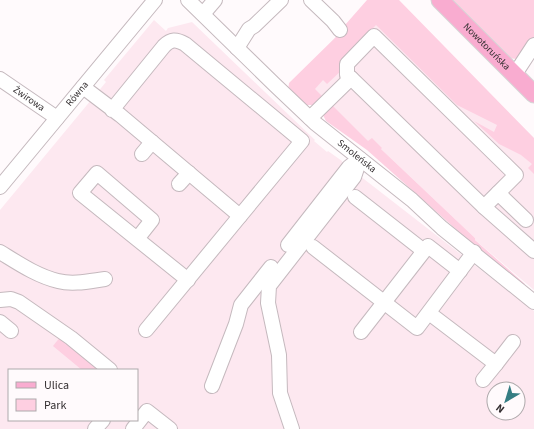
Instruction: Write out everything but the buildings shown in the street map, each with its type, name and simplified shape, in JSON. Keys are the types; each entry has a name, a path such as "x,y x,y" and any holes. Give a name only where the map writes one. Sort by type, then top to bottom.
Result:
{"main road":[{"name":"Nowotoruńska","path":"440,0 534,94"}],"street":[{"name":"Równa","path":"0,188 155,0"},
{"name":"Smoleńska","path":"188,0 310,118 412,200 442,228 474,252 534,302"},
{"path":"203,14 215,0"},
{"path":"237,48 249,30 281,0"},
{"path":"311,0 333,21 340,30"},
{"path":"484,207 516,175 374,36 347,64 347,75 484,207 534,251"},
{"path":"112,110 164,46 172,40 180,41 185,44 239,97 302,141 146,330"},
{"path":"515,74 534,45"},
{"path":"310,118 350,78"},
{"name":"Żwirowa","path":"0,79 57,118"},
{"path":"83,87 152,142 240,216"},
{"path":"142,154 152,142"},
{"path":"212,386 236,324 241,305 349,167 360,159"},
{"path":"292,429 280,393 279,355 268,303 268,286 354,178 360,159"},
{"path":"179,184 189,173"},
{"path":"137,238 152,220 97,174 80,193 188,280"},
{"path":"498,193 526,220"},
{"path":"355,197 460,271"},
{"path":"361,332 442,228"},
{"path":"313,247 417,328 474,252"},
{"path":"0,252 31,271 59,282 80,283 104,279"},
{"path":"0,300 11,299 19,302 71,338 109,369"},
{"path":"429,313 496,364"},
{"path":"0,322 11,331"},
{"path":"483,380 513,342"},
{"path":"133,429 148,411 170,429"},
{"path":"95,429 102,421"}],"shaded area":[{"path":"380,0 534,143 534,290 474,239 475,238 381,149 369,145 300,78"},
{"path":"154,20 166,31 168,28 192,22 315,140 314,141 327,152 328,151 342,161 343,167 360,176 534,311 534,429 0,429 0,210 106,82 104,80"}],"green space":[{"path":"367,0 399,0 534,138 534,174 528,168 532,164 521,155 499,144 474,121 494,132 497,125 457,105 376,25 351,51 342,70 327,84 323,80 315,89 324,98 316,105 303,105 288,90 289,83 342,31 345,25"},
{"path":"451,0 534,0 534,38 518,59 506,58"},
{"path":"332,105 368,141 372,138 382,148 381,149 475,238 475,240 525,284 520,285 513,280 367,150 326,121 323,115"},
{"path":"61,336 103,369 81,369 53,346"}]}
